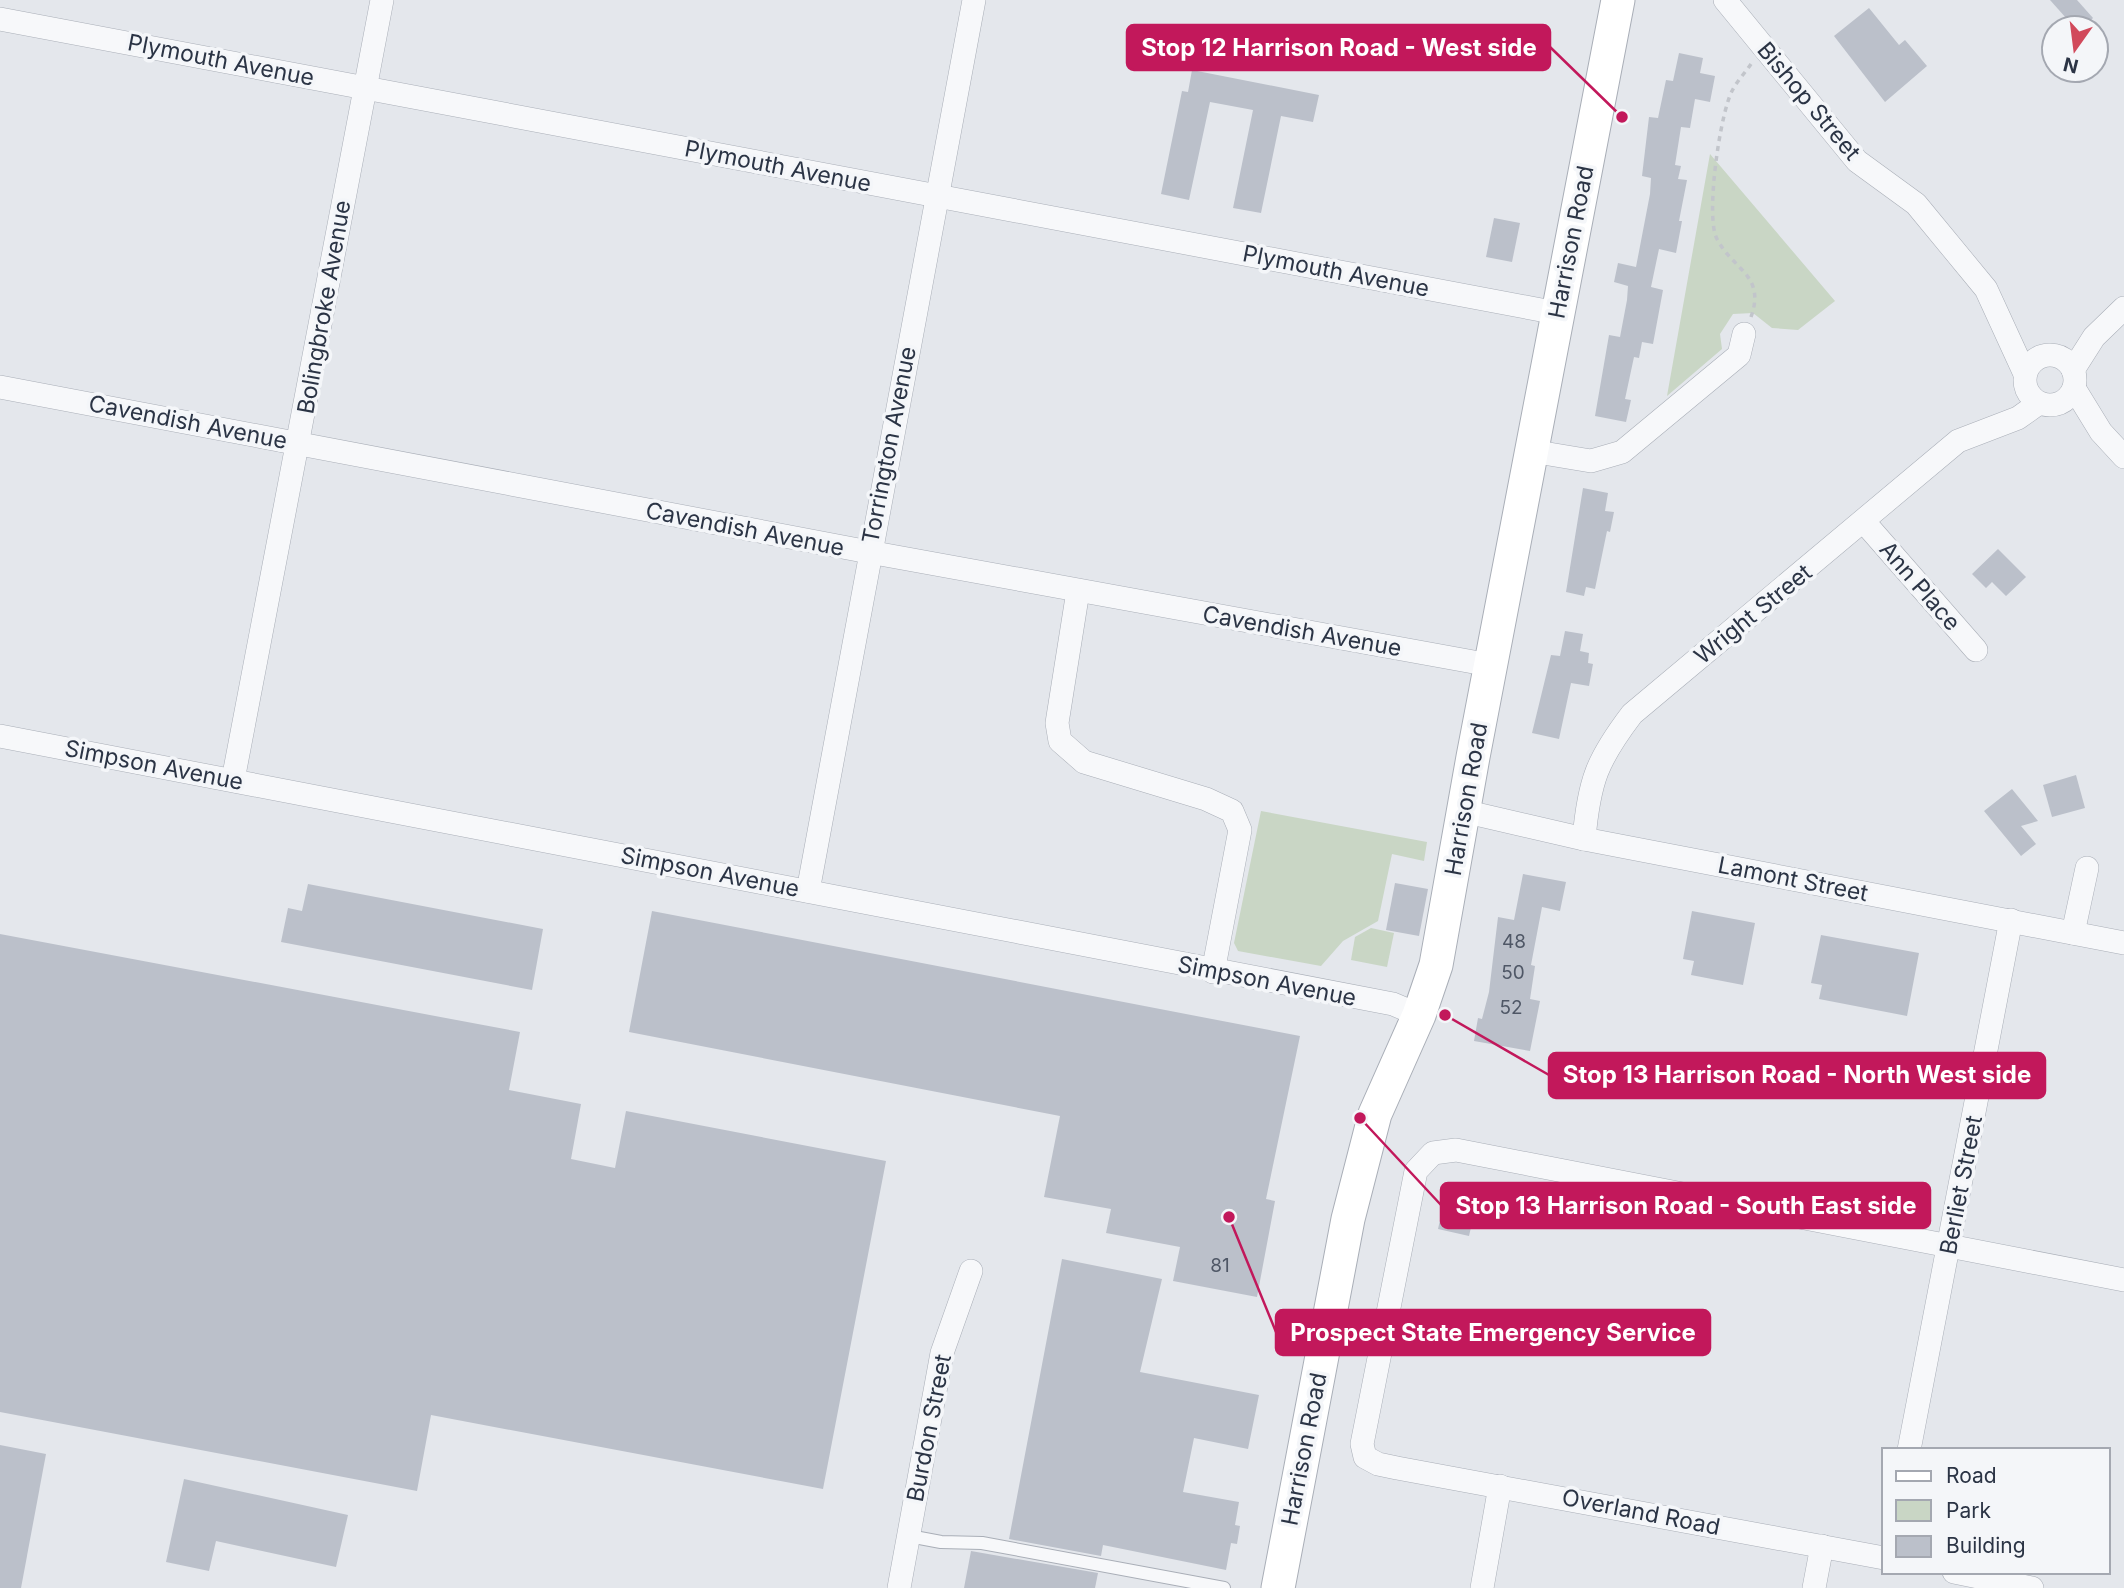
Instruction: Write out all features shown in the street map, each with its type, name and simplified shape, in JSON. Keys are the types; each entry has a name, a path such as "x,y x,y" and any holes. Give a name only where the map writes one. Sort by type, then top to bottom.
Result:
{"street":[{"name":"Bolingbroke Avenue","path":"233,780 382,0"},
{"name":"Torrington Avenue","path":"808,891 869,552 974,0"},
{"name":"Harrison Road","path":"1278,1588 1348,1219 1375,1114 1419,1015 1436,965 1490,665 1618,0"},
{"name":"Bishop Street","path":"1725,0 1857,161 1916,204 1986,289 2037,385"},
{"name":"Plymouth Avenue","path":"0,19 1557,313"},
{"path":"2070,372 2094,337 2124,308"},
{"path":"1531,451 1591,461 1622,452 1739,355 1744,334"},
{"path":"2101,432 2070,372 2052,354 2037,385 2101,432 2124,457"},
{"name":"Wright Street","path":"1584,839 1587,800 1604,751 1632,714 1865,523 1958,442 2018,418 2037,385 2068,397 2070,372"},
{"name":"Cavendish Avenue","path":"0,387 1078,591 1490,665"},
{"name":"Ann Place","path":"1865,523 1976,650"},
{"path":"1078,591 1057,723 1060,741 1084,762 1206,799 1232,811 1240,830 1213,972"},
{"name":"Simpson Avenue","path":"0,736 808,891 1213,972 1393,1004 1419,1015"},
{"name":"Lamont Street","path":"1463,811 1584,839 2124,943"},
{"path":"2073,933 2087,868"},
{"name":"Berliet Street","path":"1909,1448 2011,920"},
{"name":"Overland Road","path":"1882,1558 1396,1468 1378,1464 1365,1457 1362,1444 1416,1171 1433,1153 1456,1150 1949,1247"},
{"path":"1949,1247 2124,1280"},
{"name":"Burdon Street","path":"899,1588 942,1353 971,1271"},
{"path":"1482,1588 1500,1486"},
{"path":"1814,1588 1822,1546"},
{"path":"1964,1574 2032,1588"}],"lane":[{"path":"909,1536 941,1542 982,1543 1224,1588"}],"path":[{"path":"1744,334 1753,313 1756,290 1753,281 1716,239 1712,218 1724,118 1732,92 1763,49"}],"green space":[{"path":"1710,154 1835,301 1798,330 1772,328 1753,313 1733,314 1720,334 1722,349 1667,396"},
{"path":"1261,811 1427,842 1424,861 1392,854 1378,921 1343,941 1321,966 1238,951 1234,943"},
{"path":"1371,928 1394,933 1387,967 1351,960 1355,937"}],"building":[{"path":"2050,0 2077,0 2089,14 2062,14"},
{"path":"1869,8 1899,45 1905,40 1927,66 1885,102 1834,36"},
{"path":"1679,53 1703,58 1700,73 1715,76 1710,102 1695,99 1690,128 1681,127 1675,165 1681,166 1678,179 1687,180 1679,221 1682,221 1676,253 1659,249 1651,287 1663,290 1653,344 1642,342 1639,358 1634,357 1625,399 1631,400 1626,422 1595,416 1609,335 1620,337 1627,300 1628,286 1614,282 1618,263 1636,267 1650,194 1651,178 1642,176 1649,117 1658,118 1666,80 1673,81"},
{"path":"1192,70 1319,95 1313,122 1281,116 1261,213 1233,208 1253,110 1210,102 1189,200 1161,194 1182,91 1188,92"},
{"path":"1494,218 1520,223 1512,262 1486,257"},
{"path":"1583,488 1608,493 1605,511 1614,512 1610,532 1607,531 1595,589 1586,587 1584,596 1566,592"},
{"path":"1998,549 2026,577 2006,596 1992,582 1986,588 1972,574"},
{"path":"1565,631 1583,634 1580,651 1589,653 1588,663 1593,664 1589,686 1571,683 1559,739 1532,733 1551,655 1560,656"},
{"path":"2076,775 2085,808 2052,817 2043,785"},
{"path":"2012,789 2038,821 2021,826 2036,844 2021,856 1984,811"},
{"path":"1523,874 1566,882 1560,911 1542,907 1531,965 1535,966 1530,999 1540,1001 1530,1051 1474,1041 1478,1018 1482,1019 1489,992 1498,917 1514,920"},
{"path":"1395,883 1428,889 1419,936 1386,930"},
{"path":"308,884 543,929 532,990 281,942 288,908 302,911"},
{"path":"652,911 1300,1036 1266,1199 1275,1201 1257,1297 1173,1281 1180,1247 1106,1233 1111,1209 1044,1197 1060,1116 629,1032"},
{"path":"1692,911 1755,923 1743,985 1691,975 1694,961 1683,959"},
{"path":"0,934 520,1032 509,1090 581,1104 571,1159 615,1168 626,1111 886,1161 823,1489 431,1415 417,1491 0,1412"},
{"path":"1821,935 1919,953 1907,1016 1819,999 1822,985 1811,983"},
{"path":"1463,1193 1478,1197 1469,1236 1438,1229 1446,1194 1460,1198"},
{"path":"1062,1259 1162,1279 1140,1372 1259,1395 1248,1449 1194,1438 1183,1492 1239,1502 1235,1525 1240,1526 1237,1544 1231,1543 1226,1570 1103,1545 1101,1556 1009,1539"},
{"path":"0,1445 46,1454 21,1588 0,1588"},
{"path":"184,1479 348,1515 336,1567 216,1541 209,1571 166,1562"},
{"path":"971,1551 1098,1573 1095,1588 964,1588"}],"place":[{"name":"Stop 12 Harrison Road - West side","path":"1622,117"},
{"name":"Stop 13 Harrison Road - North West side","path":"1445,1015"},
{"name":"Stop 13 Harrison Road - South East side","path":"1360,1118"},
{"name":"Prospect State Emergency Service","path":"1229,1217"}]}
